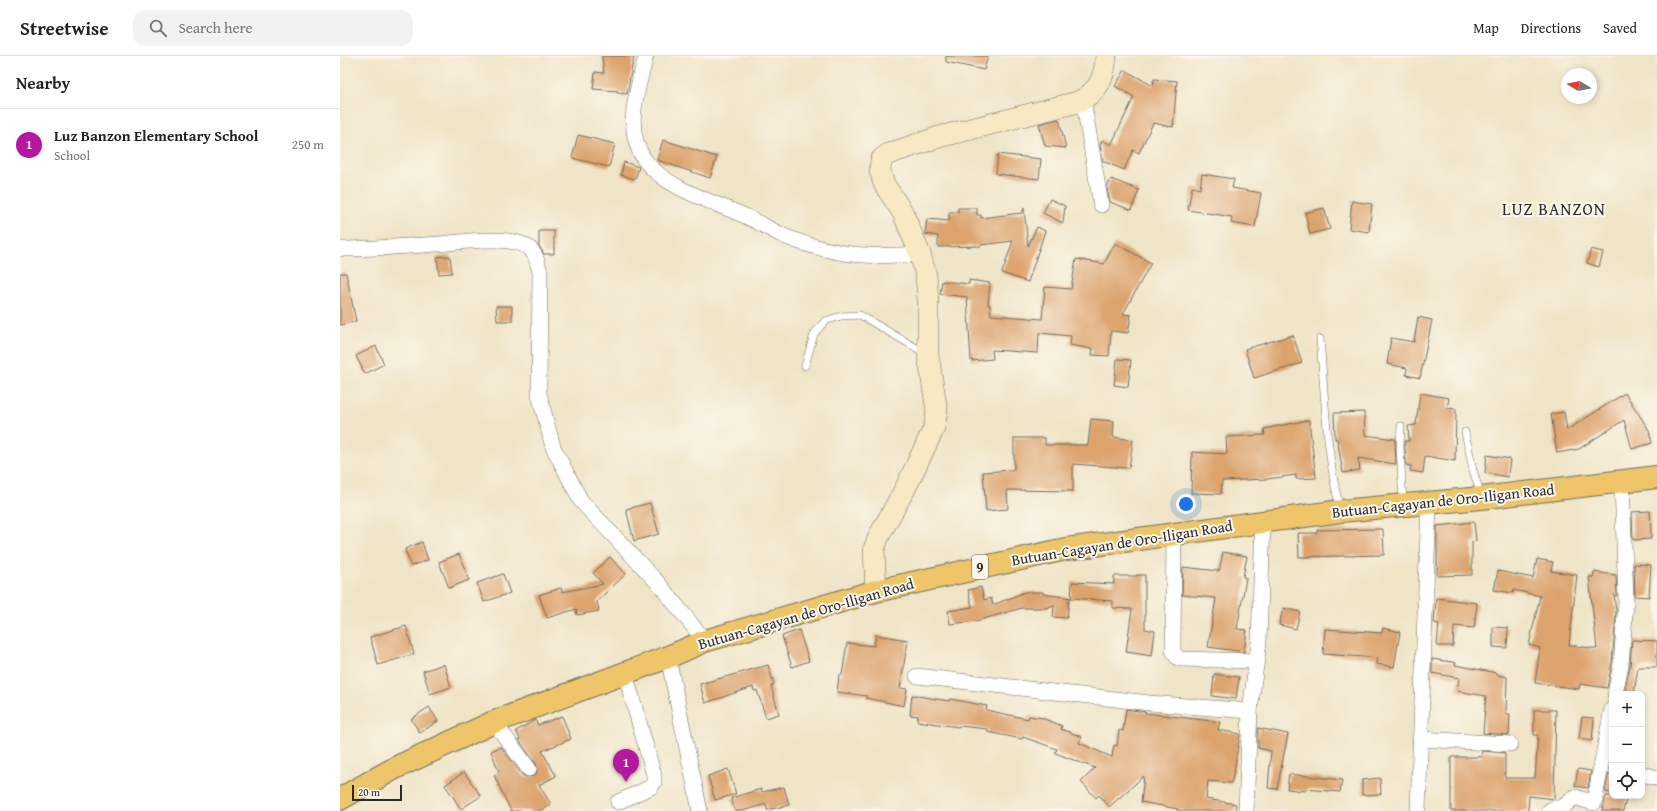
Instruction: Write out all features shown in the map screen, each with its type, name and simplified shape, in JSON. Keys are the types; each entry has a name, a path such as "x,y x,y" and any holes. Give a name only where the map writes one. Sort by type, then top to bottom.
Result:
{"highway":[{"name":"Butuan-Cagayan de Oro-Iligan Road","path":"340,799 395,768 494,722 668,657 705,641 876,591 1066,549 1341,511 1481,498 1657,477"}],"street":[{"path":"646,56 632,116 638,145 644,158 654,171 694,194 759,222 786,237 844,253 877,255 920,254"},
{"path":"876,591 874,549 879,536 906,487 934,428 936,402 928,355 928,301 926,275 920,254 903,213 884,184 880,171 881,160 888,154 939,137 1083,100 1097,89 1105,72 1106,56"},
{"path":"1083,100 1101,205"},
{"path":"340,250 364,250 482,241 515,241 529,248 535,255 540,272 539,394 553,447 581,501 658,584 705,641"},
{"path":"1616,691 1621,664 1626,603 1622,482"},
{"path":"1418,811 1430,503"},
{"path":"1246,811 1250,711 1258,661 1262,521"},
{"path":"1174,534 1174,651 1176,656 1180,659 1258,661"},
{"path":"668,657 700,811"},
{"path":"618,802 651,787 654,782 654,775 624,673"},
{"path":"917,676 1149,703 1250,711"},
{"path":"494,722 529,769"},
{"path":"1549,811 1552,808 1563,807 1575,797 1594,803 1607,766 1610,727"},
{"path":"1420,740 1510,744"},
{"path":"1645,775 1657,778"}],"lane":[{"path":"805,366 814,334 825,321 841,316 860,315 928,355"},
{"path":"1320,339 1332,468 1341,511"},
{"path":"1401,426 1400,447 1403,506"},
{"path":"1465,432 1481,498"}],"building":[{"path":"602,56 634,56 627,94 617,93 618,91 593,89 595,72 604,73"},
{"path":"946,56 988,56 984,70 946,62"},
{"path":"1125,70 1153,86 1154,79 1177,81 1173,127 1153,123 1139,153 1133,150 1124,170 1103,161 1100,145 1102,140 1111,145 1134,97 1115,86"},
{"path":"1059,119 1066,148 1045,146 1039,124"},
{"path":"578,135 615,144 609,167 572,158"},
{"path":"663,140 717,157 710,178 657,160"},
{"path":"998,154 1041,159 1039,179 996,174"},
{"path":"624,162 639,167 635,179 621,175"},
{"path":"1202,174 1234,179 1232,188 1261,193 1255,227 1231,223 1232,217 1188,210 1192,187 1200,189"},
{"path":"1111,179 1139,190 1131,210 1110,202 1107,188"},
{"path":"1050,199 1065,206 1063,223 1043,213"},
{"path":"1352,201 1372,204 1369,232 1349,229"},
{"path":"958,208 977,208 977,215 981,215 981,218 1022,213 1024,208 1028,246 1037,227 1045,231 1028,282 1002,273 1013,241 981,246 938,247 938,236 925,234 927,219 949,221 949,212 958,212"},
{"path":"1324,208 1330,229 1310,234 1305,213"},
{"path":"539,231 554,231 554,254 544,254 539,246"},
{"path":"1115,243 1151,263 1123,314 1131,315 1128,333 1111,331 1109,356 1092,355 1093,349 1070,345 1071,336 1039,333 1038,353 992,350 993,359 971,361 967,297 940,294 942,281 969,284 969,280 990,283 988,305 990,305 991,315 1042,319 1045,287 1071,289 1076,259 1104,264"},
{"path":"1591,249 1603,252 1599,267 1587,263"},
{"path":"450,256 452,273 439,274 437,257"},
{"path":"340,273 346,273 356,321 340,325"},
{"path":"496,306 512,306 512,321 497,321"},
{"path":"1418,317 1432,320 1420,378 1406,375 1407,368 1387,364 1391,338 1414,342"},
{"path":"1293,335 1302,363 1254,378 1245,349"},
{"path":"376,346 384,364 365,374 356,356"},
{"path":"1117,359 1131,360 1128,387 1114,385"},
{"path":"1420,393 1449,398 1447,408 1456,409 1455,461 1425,456 1423,473 1410,471 1411,466 1406,465 1405,447 1405,441 1409,441 1408,426 1416,425"},
{"path":"1625,393 1649,430 1652,443 1632,449 1624,420 1579,449 1557,453 1551,414 1564,412 1567,430"},
{"path":"1364,412 1365,435 1395,439 1396,464 1358,458 1360,470 1343,473 1337,439 1335,439 1334,413"},
{"path":"1091,419 1114,421 1113,437 1133,440 1129,468 1073,464 1073,491 1007,490 1008,509 986,511 983,472 1014,470 1014,438 1045,438 1045,445 1088,445"},
{"path":"1309,420 1316,478 1296,479 1296,475 1267,479 1222,481 1221,494 1191,493 1192,452 1227,454 1226,437 1265,435 1264,429"},
{"path":"1487,455 1510,459 1508,477 1485,473"},
{"path":"650,503 659,534 634,541 626,509"},
{"path":"1650,511 1651,539 1633,540 1632,512"},
{"path":"1474,522 1476,541 1472,542 1472,575 1437,576 1437,526"},
{"path":"1383,529 1384,555 1299,557 1298,533 1317,533 1317,530"},
{"path":"422,542 428,560 411,566 405,549"},
{"path":"1223,552 1247,556 1243,577 1246,578 1237,629 1247,630 1244,652 1208,647 1216,598 1182,595 1183,567 1219,571"},
{"path":"459,554 469,580 449,588 439,562"},
{"path":"610,557 626,574 597,601 599,611 577,615 576,609 547,618 539,595 561,588 562,592 603,584 593,573"},
{"path":"1537,559 1553,562 1551,571 1577,575 1569,645 1597,649 1589,577 1593,577 1594,572 1616,575 1617,596 1614,595 1616,612 1612,663 1607,688 1580,684 1579,689 1535,683 1540,648 1529,645 1540,596 1514,590 1513,593 1494,590 1498,571 1533,578"},
{"path":"1634,564 1651,565 1649,597 1635,596"},
{"path":"503,574 510,593 484,602 477,583"},
{"path":"1145,575 1145,629 1155,631 1152,656 1126,652 1132,609 1113,608 1113,601 1071,598 1072,582 1114,584 1114,576"},
{"path":"981,587 984,600 991,598 993,605 1025,592 1043,592 1043,594 1071,598 1069,599 1067,618 1053,617 1054,605 1046,608 1022,608 976,621 950,624 948,611 972,607 968,590"},
{"path":"1436,598 1477,603 1474,628 1454,626 1453,646 1437,646 1439,624 1434,623"},
{"path":"1283,608 1300,612 1296,629 1279,625"},
{"path":"406,626 414,654 378,665 370,637"},
{"path":"1493,627 1508,628 1507,648 1493,647"},
{"path":"1383,628 1400,632 1394,667 1376,664 1377,658 1323,654 1325,629 1382,633"},
{"path":"799,630 809,661 792,667 782,636"},
{"path":"876,635 908,640 900,688 907,689 904,706 866,698 867,696 837,692 839,675 842,675 847,643 874,646"},
{"path":"1632,640 1657,641 1657,667 1638,667 1634,691 1625,691 1630,666"},
{"path":"1432,659 1452,662 1456,663 1455,665 1497,673 1497,675 1507,677 1506,714 1510,714 1509,735 1483,733 1486,696 1457,691 1459,678 1432,673"},
{"path":"444,664 451,687 430,694 423,671"},
{"path":"768,665 774,685 771,686 779,714 766,718 757,690 754,691 753,687 705,703 700,684"},
{"path":"1214,674 1239,677 1236,699 1212,696"},
{"path":"912,695 949,701 950,699 987,706 986,710 1028,719 1029,716 1042,718 1062,726 1061,729 1082,737 1079,743 1112,757 1114,745 1117,746 1119,730 1123,731 1126,709 1145,713 1220,722 1218,730 1240,734 1234,772 1231,783 1208,781 1206,799 1236,804 1235,811 1177,811 1178,809 1141,802 1144,776 1109,807 1099,795 1096,798 1081,782 1095,768 1055,753 1057,749 1023,737 1022,739 988,732 988,729 958,727 917,721 918,716 910,715"},
{"path":"429,707 438,721 420,733 411,719"},
{"path":"1534,710 1556,710 1554,799 1529,796 1528,811 1451,811 1451,757 1481,757 1482,751 1505,753 1505,778 1535,778 1538,735 1534,735"},
{"path":"562,716 571,739 542,751 556,776 539,785 551,804 540,811 511,811 494,775 499,772 491,751 501,747 522,775 526,777 534,776 537,772 536,764 519,740 520,739 516,731 535,720 538,725"},
{"path":"1582,717 1594,718 1592,741 1579,739"},
{"path":"1258,728 1288,734 1277,789 1268,788 1271,751 1258,748"},
{"path":"728,769 736,794 715,800 708,776"},
{"path":"1578,769 1591,771 1588,788 1575,786"},
{"path":"464,772 481,796 461,809 445,785"},
{"path":"1289,774 1342,780 1340,792 1287,789"},
{"path":"1609,774 1609,793 1605,792"},
{"path":"1380,778 1381,794 1362,795 1362,780"},
{"path":"784,787 789,805 767,810 766,804 743,811 735,811 731,798 761,789 762,792"},
{"path":"1606,796 1609,796 1609,799 1626,799 1623,811 1602,811"}],"place":[{"name":"Luz Banzon Elementary School","path":"626,782"}],"district":[{"name":"LUZ BANZON","path":"1554,209"}]}
